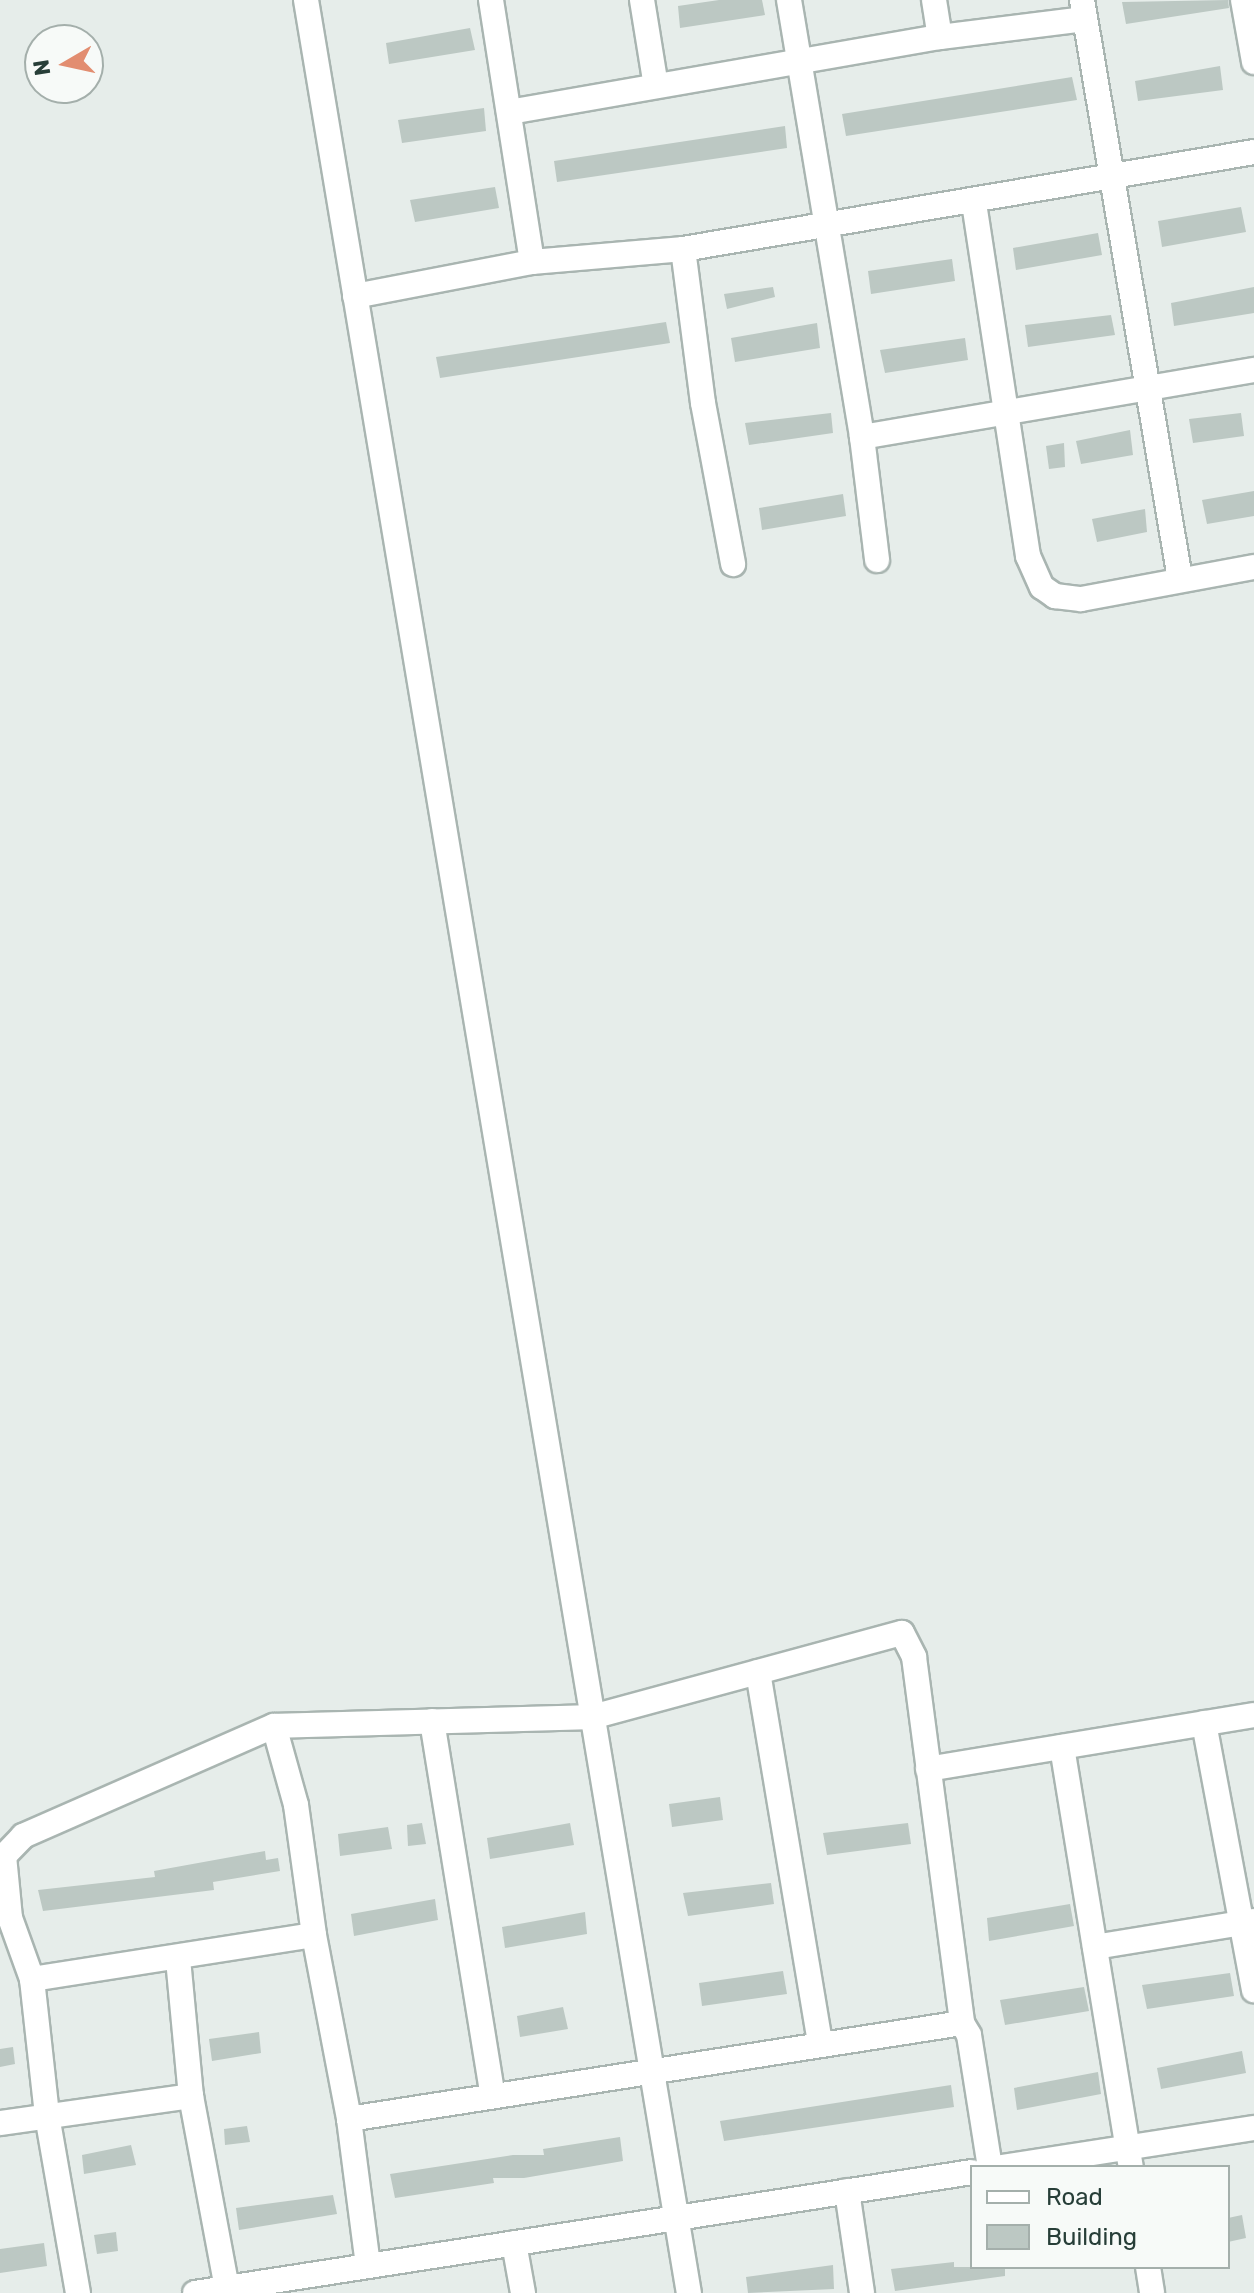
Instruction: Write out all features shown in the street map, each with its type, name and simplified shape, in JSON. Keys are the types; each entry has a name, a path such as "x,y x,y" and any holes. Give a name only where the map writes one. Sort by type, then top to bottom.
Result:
{"street":[{"path":"306,0 689,2293"},
{"path":"491,0 532,262"},
{"path":"642,0 656,86"},
{"path":"789,0 862,437 877,560"},
{"path":"934,0 940,37"},
{"path":"1243,0 1254,62"},
{"path":"509,112 800,63 1084,10 1180,579"},
{"path":"355,296 532,262 683,249 824,223 974,203 1254,152"},
{"path":"974,203 1028,556 1042,587 1055,596 1081,599 1254,567"},
{"path":"683,249 703,403 733,564"},
{"path":"862,437 1254,370"},
{"path":"78,2293 47,2115 32,1979 5,1918 4,1856 23,1836 274,1726 592,1717 902,1633 914,1657 962,2023 969,2035 990,2165"},
{"path":"758,1672 820,2043"},
{"path":"928,1769 1254,1715"},
{"path":"432,1721 493,2096"},
{"path":"1204,1723 1248,1922 1254,1990"},
{"path":"274,1726 296,1805 314,1935 349,2119 368,2266"},
{"path":"1062,1747 1130,2157"},
{"path":"1095,1947 1248,1922"},
{"path":"32,1979 178,1959 314,1935"},
{"path":"178,1959 191,2096 228,2290"},
{"path":"349,2119 962,2023"},
{"path":"0,2123 191,2096"},
{"path":"1028,2165 1130,2157 1254,2128"},
{"path":"195,2293 970,2172"},
{"path":"847,2191 862,2293"},
{"path":"514,2243 523,2293"},
{"path":"1148,2269 1152,2293"}],"building":[{"path":"719,0 762,0 765,15 680,28 678,6"},
{"path":"1228,0 1229,8 1126,24 1122,2"},
{"path":"470,28 475,50 389,64 386,43"},
{"path":"1220,66 1223,90 1138,101 1135,81"},
{"path":"1072,77 1077,100 846,136 842,114"},
{"path":"484,108 486,131 402,143 398,120"},
{"path":"785,126 787,148 557,182 554,161"},
{"path":"495,187 499,208 415,222 410,200"},
{"path":"1241,207 1246,232 1162,247 1158,221"},
{"path":"1098,233 1102,255 1016,270 1013,248"},
{"path":"952,259 955,281 871,294 868,271"},
{"path":"773,287 775,297 727,309 724,294"},
{"path":"1254,287 1254,313 1174,326 1171,303"},
{"path":"1111,315 1115,335 1028,347 1025,325"},
{"path":"666,322 670,343 440,378 436,357"},
{"path":"817,323 820,348 735,362 731,338"},
{"path":"965,338 968,360 885,373 880,350"},
{"path":"831,413 833,433 749,445 745,423"},
{"path":"1241,413 1244,436 1193,443 1189,419"},
{"path":"1130,430 1133,455 1081,464 1076,441"},
{"path":"1064,443 1065,467 1049,469 1046,446"},
{"path":"1254,491 1254,516 1207,524 1202,500"},
{"path":"843,494 846,516 762,530 759,508"},
{"path":"1145,509 1147,532 1097,542 1092,519"},
{"path":"720,1797 723,1820 672,1827 669,1804"},
{"path":"422,1823 426,1844 408,1846 407,1825"},
{"path":"570,1823 574,1845 490,1859 487,1838"},
{"path":"908,1823 911,1844 827,1855 823,1833"},
{"path":"388,1827 392,1849 340,1856 338,1834"},
{"path":"265,1851 266,1860 278,1858 280,1871 213,1882 214,1890 43,1911 38,1890 155,1877 154,1871"},
{"path":"771,1883 774,1904 688,1916 683,1893"},
{"path":"435,1899 438,1920 354,1936 351,1914"},
{"path":"1070,1904 1074,1926 989,1941 987,1918"},
{"path":"585,1912 587,1934 505,1948 502,1927"},
{"path":"783,1971 787,1994 702,2006 699,1983"},
{"path":"1230,1973 1234,1996 1147,2009 1142,1985"},
{"path":"1084,1987 1089,2011 1005,2025 1000,2000"},
{"path":"563,2007 568,2029 520,2037 517,2016"},
{"path":"259,2032 261,2053 212,2061 209,2039"},
{"path":"13,2047 15,2064 0,2067 0,2049"},
{"path":"1242,2051 1246,2073 1161,2089 1157,2068"},
{"path":"1098,2072 1101,2094 1017,2110 1014,2088"},
{"path":"951,2085 954,2107 724,2141 720,2121"},
{"path":"247,2126 250,2142 225,2145 224,2129"},
{"path":"620,2137 623,2161 524,2178 493,2178 494,2183 395,2198 390,2174 513,2155 544,2155 543,2149"},
{"path":"131,2145 136,2165 84,2174 82,2155"},
{"path":"333,2195 337,2214 239,2230 236,2208"},
{"path":"1242,2215 1246,2238 1230,2242 1230,2218"},
{"path":"116,2232 118,2251 97,2254 94,2235"},
{"path":"44,2243 47,2266 0,2273 0,2249"},
{"path":"954,2262 954,2267 1005,2269 1005,2276 895,2291 891,2269"},
{"path":"833,2265 834,2289 748,2293 746,2277"}]}
